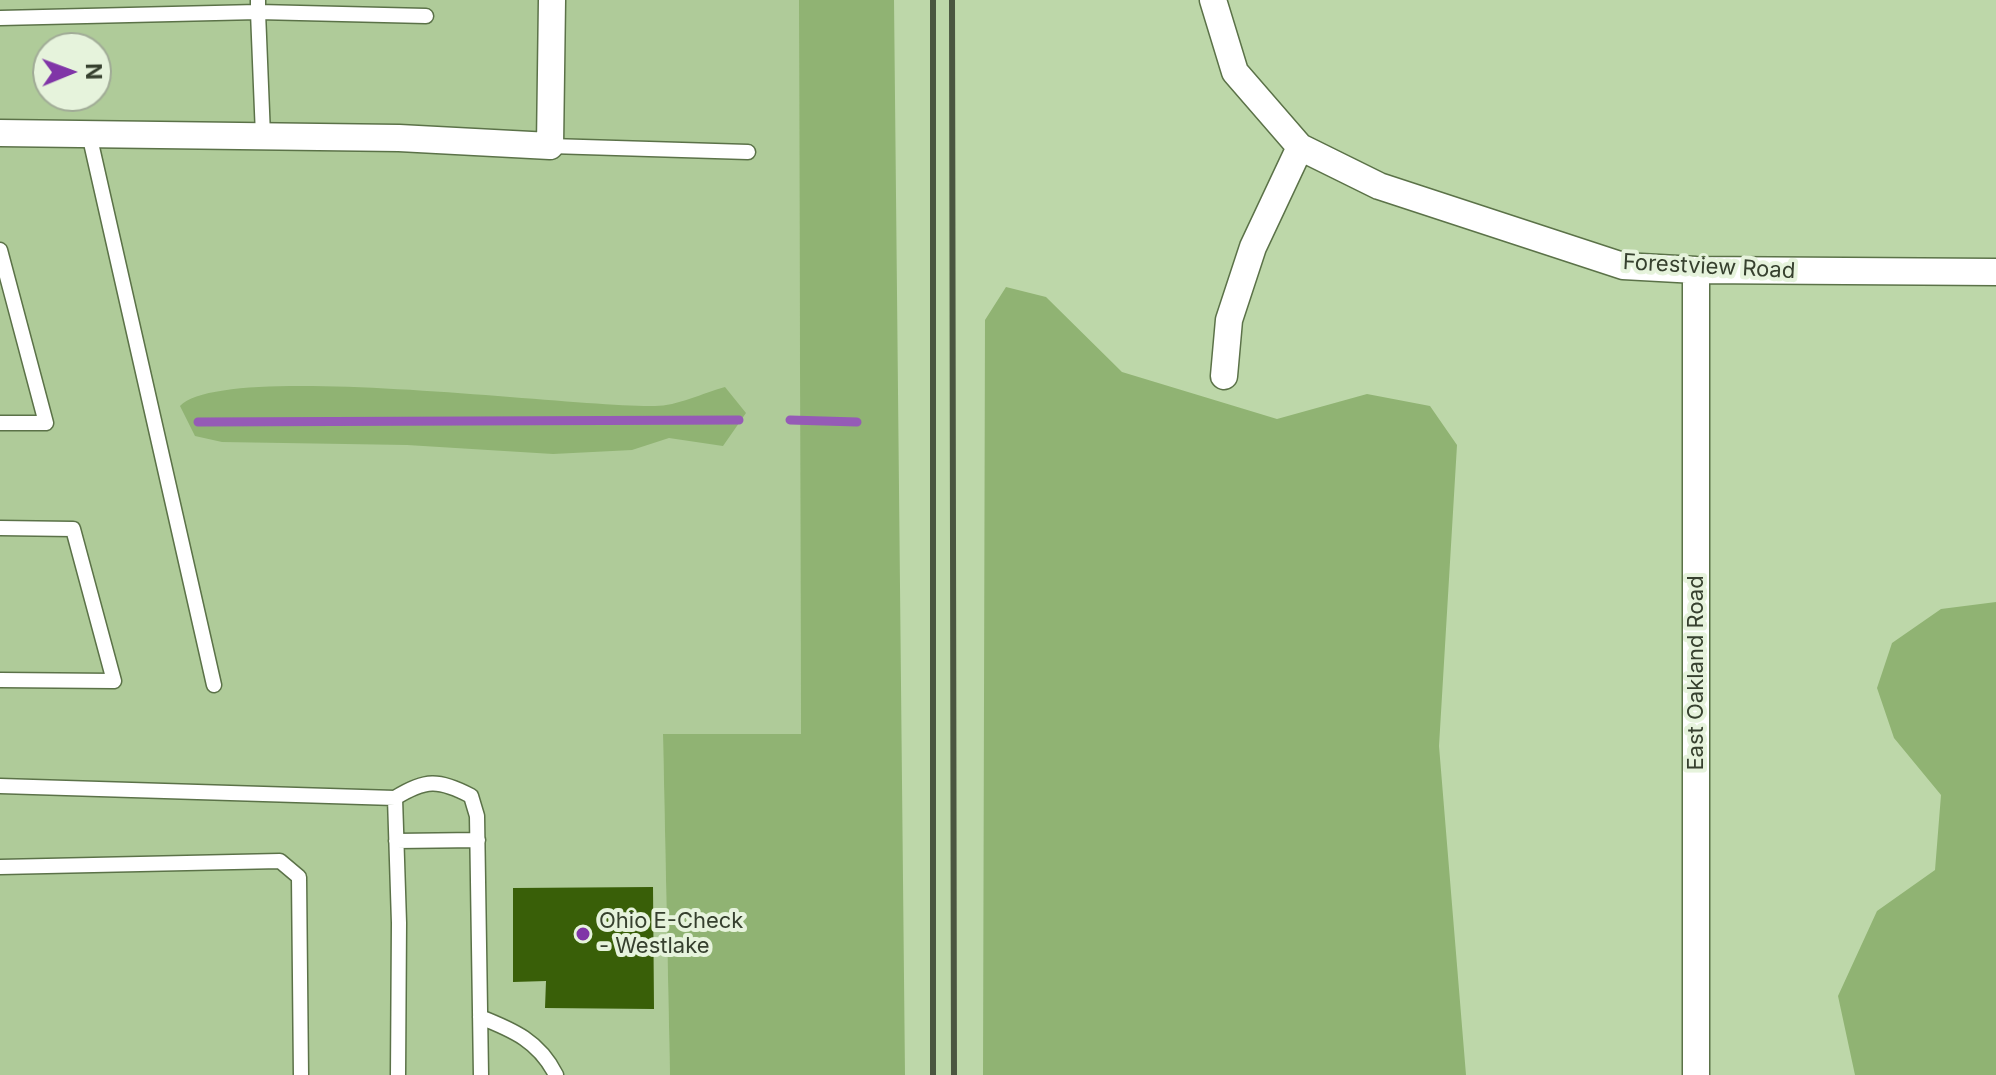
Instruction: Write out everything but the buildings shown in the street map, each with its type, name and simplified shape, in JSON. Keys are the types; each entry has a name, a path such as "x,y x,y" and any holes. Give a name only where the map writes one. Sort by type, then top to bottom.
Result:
{"street":[{"path":"0,133 263,136 550,146 552,0"},
{"path":"1213,0 1235,72 1300,147 1253,247 1229,320 1224,376"},
{"name":"Forestview Road","path":"1300,147 1379,186 1623,266 1696,270 1996,272"},
{"name":"East Oakland Road","path":"1696,270 1696,1075"}],"lane":[{"path":"258,6 263,136"},
{"path":"0,18 258,6 426,16"},
{"path":"89,134 214,685"},
{"path":"550,146 748,152"},
{"path":"0,250 46,423 0,423"},
{"path":"0,528 73,529 114,681 0,680"},
{"path":"0,786 395,798 418,783 447,784 471,796 477,816 478,840 481,1075"},
{"path":"395,798 398,1075"},
{"path":"396,841 478,840"},
{"path":"0,867 280,861 299,877 301,1075"},
{"path":"480,1017 522,1033 548,1059 556,1075"}],"shaded area":[{"path":"0,0 799,0 801,734 663,735 670,1075 0,1075"},
{"path":"799,0 894,0 905,1075 670,1075 663,734 801,734"},
{"path":"1006,287 1046,297 1122,372 1277,419 1367,394 1430,406 1457,445 1439,746 1466,1075 983,1075 985,320"},
{"path":"329,386 655,406 681,402 725,387 746,413 723,446 669,438 632,450 553,454 407,445 222,442 195,436 180,406 210,393 262,387"},
{"path":"1996,602 1996,1075 1855,1075 1838,996 1877,911 1935,870 1941,795 1894,738 1877,688 1892,643 1941,609"}],"waterway":[{"path":"198,422 739,420"},
{"path":"790,420 857,422"}],"railway":[{"path":"933,0 933,1075"},
{"path":"952,0 954,1075"}],"place":[{"name":"Ohio E-Check - Westlake","path":"583,934"}]}
